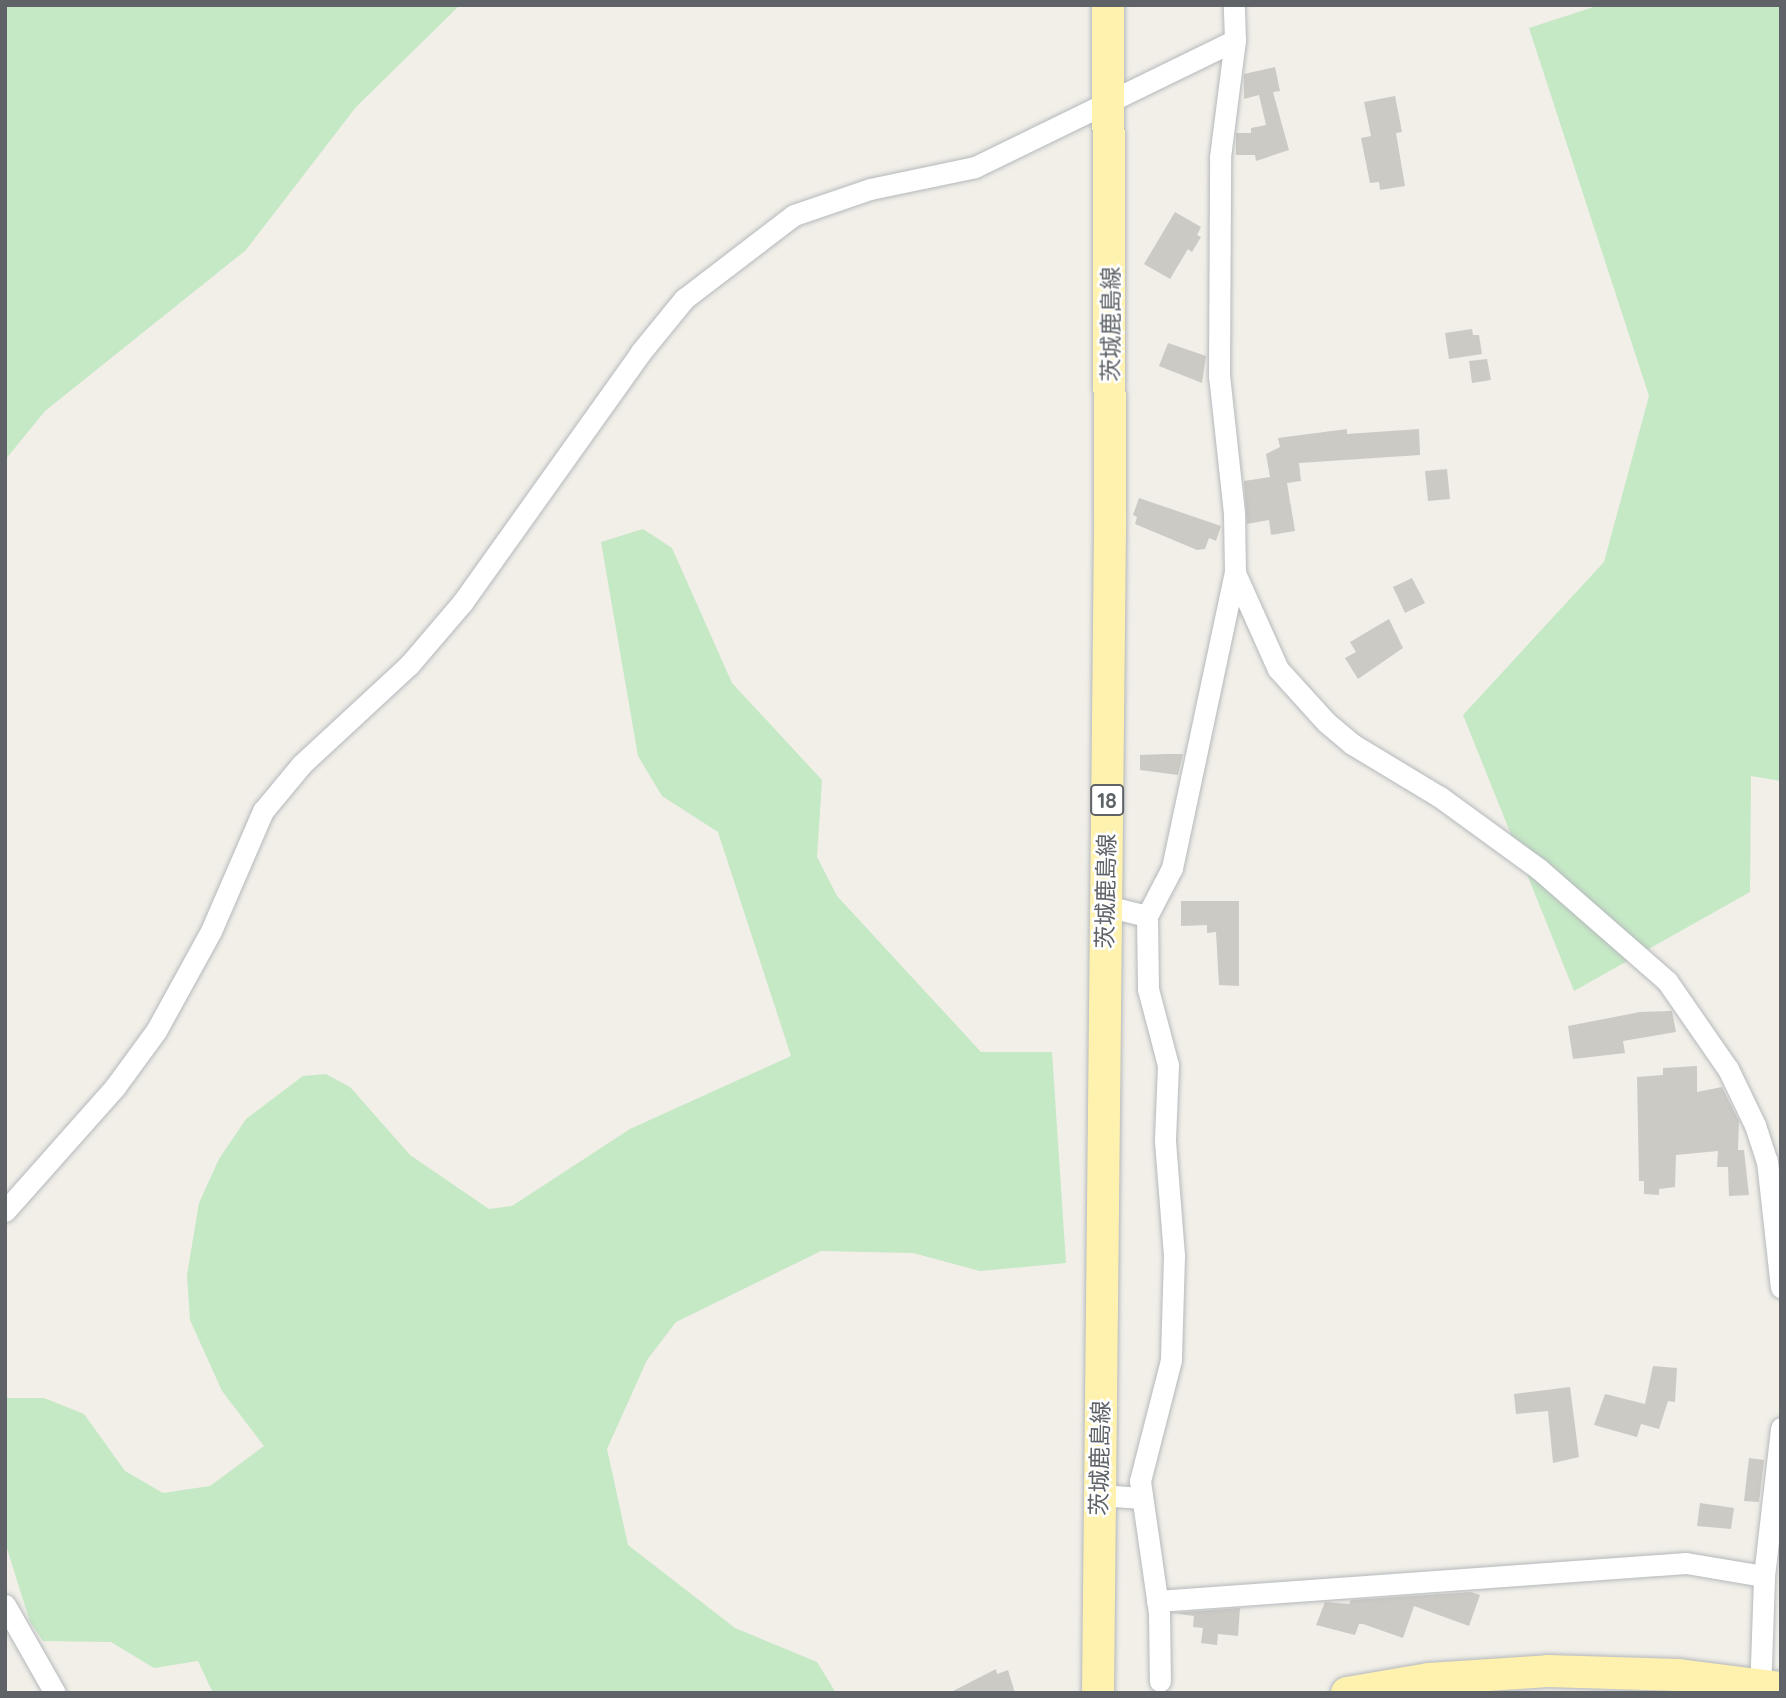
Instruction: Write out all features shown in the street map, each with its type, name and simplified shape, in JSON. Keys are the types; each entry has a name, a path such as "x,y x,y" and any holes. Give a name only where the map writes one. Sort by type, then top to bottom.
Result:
{"main road":[{"name":"茨城鹿島線","path":"1098,1693 1111,98 1108,5"},
{"path":"1348,1693 1429,1679 1548,1671 1679,1675 1767,1688"}],"street":[{"path":"1160,1681 1157,1601 1140,1481 1171,1360 1174,1256 1165,1141 1168,1065 1148,989 1147,916 1172,868 1235,571 1234,513 1219,376 1220,158 1235,40 1234,5"},
{"path":"5,1211 115,1087 156,1031 211,931 263,811 302,764 409,665 462,603 640,352 684,299 794,215 870,189 975,167 1111,98 1235,40"},
{"path":"1235,571 1244,601 1278,669 1326,722 1352,744 1440,797 1539,869 1667,981 1728,1069 1755,1125 1767,1161 1777,1210 1781,1287"},
{"path":"1106,906 1147,916"},
{"path":"1767,1688 1764,1576 1781,1428"},
{"path":"1099,1495 1142,1498"},
{"path":"1157,1601 1686,1563 1764,1576"},
{"path":"5,1605 55,1693"}],"green space":[{"path":"5,5 460,5 356,107 246,250 45,411 5,460"},
{"path":"1600,5 1781,5 1781,781 1751,776 1750,892 1574,991 1463,715 1604,562 1649,396 1529,28"},
{"path":"643,529 672,548 732,683 822,780 817,857 837,896 981,1052 1052,1052 1066,1263 980,1271 913,1253 821,1251 676,1322 647,1360 607,1449 628,1545 735,1628 817,1662 836,1693 213,1693 198,1661 154,1668 111,1642 43,1641 30,1622 5,1542 5,1398 44,1398 84,1414 125,1471 163,1493 210,1486 264,1446 222,1391 190,1320 187,1275 199,1203 219,1159 246,1119 303,1076 326,1074 350,1087 410,1155 489,1209 512,1206 630,1129 791,1056 718,832 662,796 638,756 601,542"}],"building":[{"path":"1275,67 1280,91 1273,92 1289,150 1256,161 1255,155 1236,155 1236,133 1251,133 1251,128 1266,125 1259,95 1244,99 1244,74"},
{"path":"1395,96 1402,132 1396,133 1405,186 1380,190 1379,182 1370,183 1361,138 1371,136 1364,102"},
{"path":"1175,212 1201,227 1197,235 1201,237 1192,252 1188,249 1170,279 1144,264"},
{"path":"1472,329 1473,335 1479,335 1482,354 1449,359 1445,333"},
{"path":"1168,343 1206,356 1202,383 1159,366"},
{"path":"1487,359 1491,380 1472,383 1469,361"},
{"path":"1347,429 1347,434 1419,429 1420,455 1299,463 1301,481 1287,483 1295,531 1271,535 1269,520 1247,524 1244,481 1270,477 1266,454 1280,447 1278,438"},
{"path":"1447,469 1450,499 1428,501 1425,471"},
{"path":"1139,498 1221,526 1216,541 1209,538 1205,549 1197,550 1135,524 1137,517 1133,515"},
{"path":"1412,578 1425,603 1405,613 1393,587"},
{"path":"1389,619 1403,648 1358,679 1345,658 1356,652 1350,642"},
{"path":"1183,754 1178,775 1140,770 1140,755"},
{"path":"1181,901 1239,901 1239,986 1219,985 1216,932 1207,933 1207,925 1181,926"},
{"path":"1672,1011 1676,1032 1623,1041 1625,1053 1573,1059 1568,1026 1640,1012"},
{"path":"1697,1066 1697,1092 1722,1087 1739,1121 1738,1150 1744,1150 1749,1195 1729,1196 1728,1167 1717,1167 1718,1151 1676,1155 1675,1187 1659,1189 1659,1195 1644,1194 1644,1181 1639,1181 1637,1077 1663,1075 1663,1068"},
{"path":"1653,1366 1677,1368 1675,1402 1668,1401 1659,1429 1641,1424 1637,1437 1594,1425 1605,1394 1645,1404"},
{"path":"1570,1387 1579,1457 1553,1463 1548,1411 1516,1414 1514,1394"},
{"path":"1749,1458 1764,1460 1759,1502 1744,1501"},
{"path":"1700,1503 1734,1508 1731,1529 1697,1526"},
{"path":"1471,1592 1480,1595 1469,1626 1414,1606 1403,1638 1363,1624 1359,1624 1355,1635 1316,1625 1325,1602 1349,1604 1351,1600"},
{"path":"1240,1608 1238,1636 1218,1634 1217,1645 1201,1643 1203,1628 1193,1627 1194,1616 1172,1613"},
{"path":"996,1669 997,1674 1008,1670 1015,1693 949,1693"}]}
